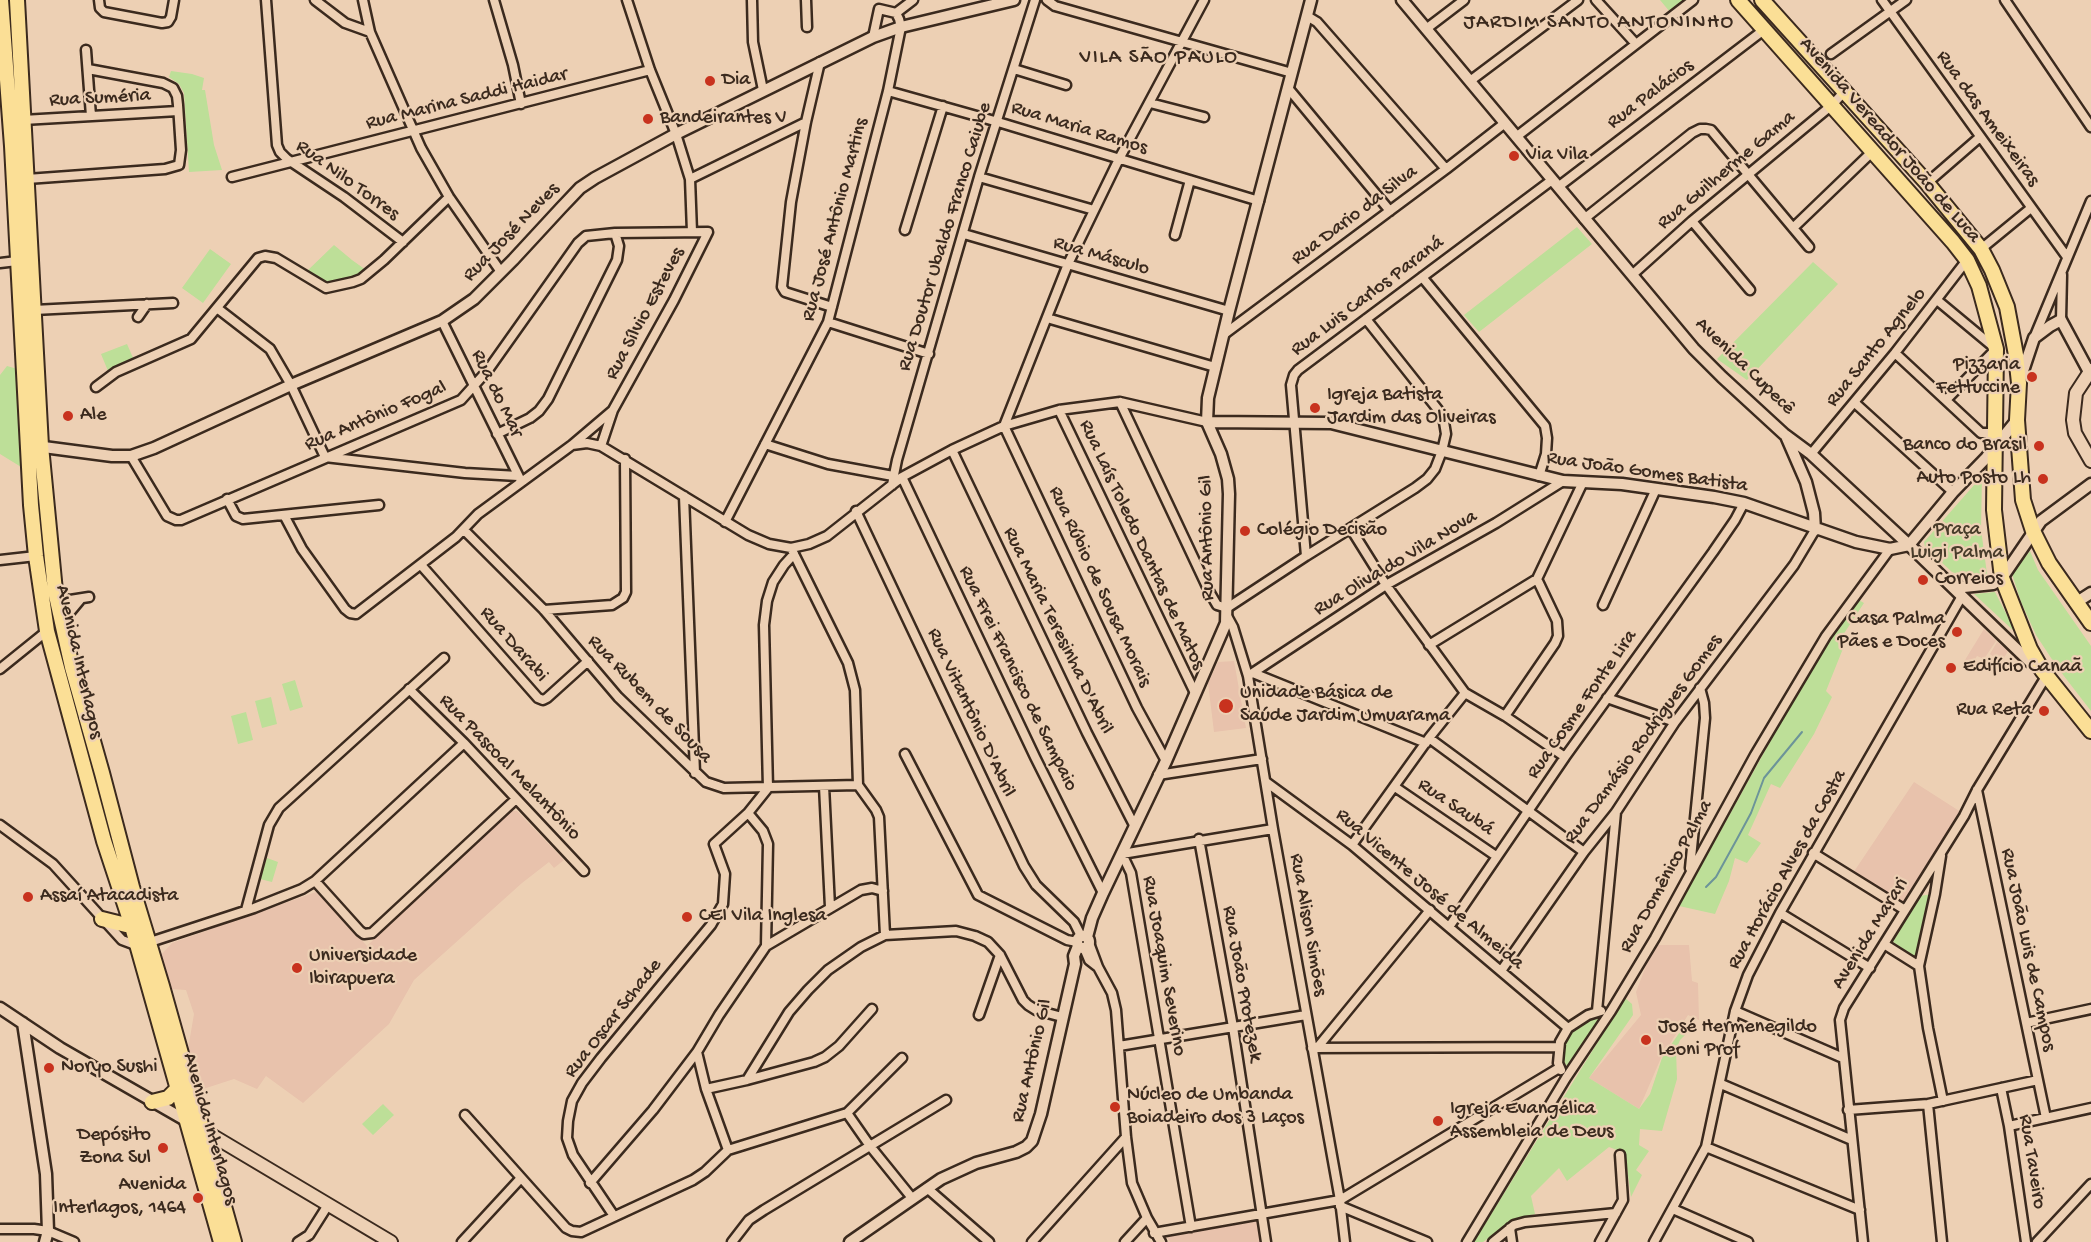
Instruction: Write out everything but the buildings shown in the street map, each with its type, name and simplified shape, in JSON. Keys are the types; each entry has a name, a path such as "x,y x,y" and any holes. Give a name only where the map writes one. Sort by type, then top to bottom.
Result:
{"main road":[{"name":"Avenida Interlagos","path":"1,0 6,146 35,431"},
{"name":"Avenida Interlagos","path":"16,0 34,310 36,556 47,631 104,841 135,918"},
{"name":"Avenida Vereador João de Luca","path":"1738,0 1953,242 1967,260 1979,286 1992,356 1995,428 1994,510 2002,578 2021,630 2044,673"},
{"name":"Avenida Vereador João de Luca","path":"1762,0 1927,183 1981,249 1997,278 2023,353 2017,420 2023,500 2033,531 2049,563 2091,623"},
{"path":"2090,372 2076,393 2073,420 2075,433 2091,461"},
{"name":"Avenida Interlagos","path":"35,446 56,597 72,668 135,918 202,1130 234,1242"},
{"name":"Avenida Cupecê","path":"2044,673 2091,731"},
{"path":"102,919 121,924 135,918"},
{"name":"Avenida Interlagos","path":"143,945 178,1088 221,1242"},
{"path":"152,1102 168,1098 178,1088"},
{"path":"187,1121 391,1242"}],"street":[{"path":"99,0 100,8 104,12 162,23 168,22 171,17 174,0"},
{"name":"Rua Nilo Torres","path":"266,0 279,152 344,196 403,242"},
{"path":"315,0 345,23 370,32"},
{"path":"363,0 370,32 413,131 449,196 501,272"},
{"path":"495,0 521,104"},
{"path":"627,0 690,179 692,232"},
{"path":"752,0 755,54 763,90"},
{"path":"806,0 807,27"},
{"path":"873,37 882,0"},
{"path":"879,9 896,13 913,0"},
{"name":"Rua José Neves","path":"35,446 131,456 154,448 291,385 442,321 466,306 580,188 595,178 676,134 873,37 900,27 1014,0"},
{"name":"Rua Doutor Ubaldo Franco Caiube","path":"896,480 979,177 1035,0"},
{"path":"1047,0 1055,6 1292,73"},
{"path":"1005,426 1068,264 1119,159 1204,0"},
{"name":"Rua Antônio Gil","path":"853,1241 912,1198 960,1169 1017,1152 1032,1141 1041,1114 1075,964 1074,956 1087,924 1092,918 1166,761 1220,639 1227,612 1229,494 1228,478 1221,454 1207,422 1208,398 1311,0"},
{"name":"Avenida Cupecê","path":"1402,0 1694,348 1722,377 1785,434 1811,454 1960,590 2029,661 2044,673"},
{"path":"1426,29 1464,0"},
{"path":"1470,81 1578,0"},
{"path":"1596,0 1636,44"},
{"path":"1516,137 1693,0"},
{"name":"Rua das Ameixeiras","path":"1882,0 2067,257"},
{"path":"1831,54 1906,0"},
{"path":"2005,0 2091,127"},
{"name":"Rua José Antônio Martins","path":"725,522 828,322 888,91 900,27 896,13"},
{"path":"1307,16 1317,22 1446,169"},
{"name":"Rua Palácios","path":"1555,184 1764,29"},
{"path":"86,50 91,116"},
{"path":"820,62 791,202 782,287 785,292 832,307"},
{"path":"27,179 165,170 176,167 180,162 176,93 167,84 88,69"},
{"path":"1014,69 1066,85"},
{"name":"Rua Marina Saddi Haidar","path":"232,177 651,70"},
{"path":"1288,88 1390,211"},
{"name":"Rua Maria Ramos","path":"888,91 1259,201"},
{"name":"Rua Guilherme Gama","path":"1632,275 1747,174 1832,105 1844,92"},
{"path":"1150,103 1204,117"},
{"path":"905,230 943,106"},
{"name":"Rua Suméria","path":"23,120 178,111"},
{"path":"690,179 806,122"},
{"name":"Rua Dario da Silva","path":"1223,334 1505,123"},
{"path":"1584,219 1692,133 1700,129 1711,130 1809,248"},
{"path":"1927,183 1980,137"},
{"path":"1793,228 1873,151"},
{"path":"979,177 1094,210"},
{"path":"1175,235 1190,180"},
{"name":"Rua Luis Carlos Paraná","path":"1306,556 1291,385 1294,375 1422,277 1555,184"},
{"path":"96,387 116,372 188,342 248,268 262,256 276,258 322,287 329,288 361,279 384,260 449,196"},
{"path":"2023,353 2034,338 2091,201"},
{"path":"1981,249 2031,208"},
{"path":"1692,221 1750,290"},
{"name":"Rua Antônio Fogal","path":"131,456 167,516 181,520 461,400 474,387 578,243 592,235 708,232"},
{"name":"Rua Sílvio Esteves","path":"613,411 674,300 708,232"},
{"path":"497,434 530,418 548,399 617,260 619,246 615,233"},
{"name":"Rua Másculo","path":"964,234 1229,311"},
{"name":"Rua Santo Agnelo","path":"1811,454 1855,403 1967,260"},
{"path":"0,263 17,261"},
{"path":"2062,272 2061,320 2090,372"},
{"path":"1422,277 1545,426 1546,454 1539,476"},
{"path":"1937,300 1992,356 1946,400"},
{"path":"34,310 173,303"},
{"path":"138,317 147,304"},
{"path":"217,308 270,349 291,385 325,457 520,479"},
{"path":"1047,318 1215,367"},
{"path":"1120,402 1210,594 1217,605 1227,612 1306,556 1427,479 1436,469 1446,426 1439,409 1366,319"},
{"path":"2034,338 2061,320"},
{"name":"Rua do Mar","path":"442,321 520,479"},
{"path":"828,322 929,354"},
{"path":"1895,353 1981,433 1990,433 1995,428"},
{"name":"Rua João Gomes Batista","path":"793,551 827,536 896,480 952,450 1005,426 1059,410 1120,402 1207,422 1330,423 1563,481 1656,489 1744,503 1815,530 1890,549"},
{"path":"1855,403 1953,492"},
{"name":"Rua Laís Toledo Dantas de Matos","path":"1059,410 1195,693"},
{"path":"284,515 302,549 345,609 353,615 464,530 478,514 520,479 572,445 613,411"},
{"path":"601,446 613,411"},
{"path":"1890,549 1909,545 2017,420"},
{"name":"Rua Rúbio de Sousa Morais","path":"1005,426 1137,708 1166,761"},
{"path":"1785,434 1806,482 1814,513 1815,530"},
{"path":"572,445 587,443 601,446 725,522 769,544 793,551 848,663 855,690 858,784 879,817 885,934"},
{"path":"765,444 828,464 896,480"},
{"name":"Rua Maria Teresinha D'Abril","path":"952,450 1087,733 1134,825"},
{"path":"544,610 612,605 623,598 626,592 625,459"},
{"name":"Rua Frei Francisco de Sampaio","path":"896,480 1103,894"},
{"name":"Rua Olivaldo Vila Nova","path":"1251,675 1386,585 1496,523 1563,481"},
{"path":"1429,645 1537,579 1583,482"},
{"path":"1960,590 1993,584 2002,578 2042,521 2091,484"},
{"path":"1603,605 1656,489"},
{"path":"684,496 695,772"},
{"path":"226,499 239,518 379,505"},
{"name":"Rua Cosme Fonte Lira","path":"1449,927 1565,756 1713,552 1744,503"},
{"name":"Rua Vitantônio D'Abril","path":"856,511 1024,866 1035,885 1074,922 1089,960 1098,967 1112,993 1132,1183 1154,1233 1161,1242"},
{"path":"1350,529 1386,585 1465,693 1505,716 1565,756"},
{"name":"Rua Rubem de Sousa","path":"464,530 544,610 618,696 706,782 714,786 768,788 858,784"},
{"name":"Rua Damásio Rodrigues Gomes","path":"1501,971 1584,852 1616,812 1675,722 1781,584 1815,530"},
{"name":"Rua Domênico Palma","path":"1467,1242 1566,1078 1611,1011 1655,938 1755,755 1826,636 1890,549"},
{"path":"766,946 768,844 763,831 748,813 768,788 764,625 767,601 773,582 793,551"},
{"path":"0,560 36,556"},
{"name":"Rua Darabi","path":"421,565 538,698 543,700 547,698 588,661"},
{"path":"1505,716 1555,643 1557,636 1557,621 1537,579"},
{"name":"Rua Horácio Alves da Costa","path":"1654,1242 1706,1147 1735,1011 1748,975 1780,913 1960,590"},
{"path":"2077,602 2091,592"},
{"path":"56,597 66,600 90,597"},
{"path":"60,619 70,612 80,600"},
{"name":"Rua Alison Simões","path":"1227,612 1251,675 1273,829 1306,1015 1315,1048 1345,1242"},
{"path":"0,669 47,631"},
{"path":"246,910 269,825 274,815 444,658"},
{"name":"Avenida Marari","path":"1863,1242 1839,1020 1941,853 2044,673"},
{"path":"1251,675 1427,741 1584,852"},
{"path":"1690,871 1705,718 1700,688"},
{"name":"Rua Pascoal Melantônio","path":"409,689 464,743 584,871"},
{"path":"1352,845 1427,741 1465,693"},
{"path":"1607,698 1675,722"},
{"path":"0,825 53,864 122,940 143,945 246,910 302,889 315,881 464,743"},
{"path":"905,754 978,895 1057,934 1082,941"},
{"path":"1158,775 1262,759"},
{"name":"Rua Vicente José de Almeida","path":"1266,782 1352,845 1568,1028"},
{"path":"824,786 830,907"},
{"name":"Rua Saubá","path":"1395,787 1496,856"},
{"name":"Rua João Luis de Campos","path":"1977,790 2046,1118"},
{"path":"315,881 360,931 364,934 372,933 516,799"},
{"path":"1597,1011 1616,812"},
{"name":"Rua Oscar Schade","path":"614,1216 573,1155 567,1138 572,1101 601,1058 717,916 723,904 725,874 714,844 748,813"},
{"path":"1122,854 1199,839 1273,829"},
{"name":"Rua João Protezek","path":"1199,839 1233,1027 1266,1242"},
{"path":"1941,853 1935,894 1918,966 1942,1101"},
{"name":"Rua Joaquim Severino","path":"1122,854 1131,873 1191,1227"},
{"path":"1813,854 1905,910"},
{"path":"591,1183 653,1110 697,1052 766,946 866,888 883,891"},
{"path":"1315,1048 1430,910"},
{"path":"1780,913 1870,968"},
{"path":"747,1080 789,1012 808,990 828,970 861,947 885,934 956,931 988,942 1000,955 1023,1000 1036,1010 1062,1017"},
{"path":"1884,944 1918,966"},
{"path":"979,1015 1000,955"},
{"path":"0,1008 60,1048 187,1121"},
{"path":"706,1089 801,1067 825,1057 839,1046 872,1009"},
{"path":"2026,1023 2091,1009"},
{"path":"1566,1078 1559,1068 1559,1047 1568,1028 1597,1011 1611,1011"},
{"path":"1735,1011 1843,1059"},
{"path":"1119,1046 1306,1015"},
{"path":"23,1023 46,1174 46,1237"},
{"path":"1315,1048 1559,1047"},
{"path":"697,1052 706,1089 728,1150"},
{"path":"465,1115 566,1228 572,1232 581,1232 693,1180 728,1150 847,1113 902,1058"},
{"path":"1154,1233 1340,1203 1559,1068"},
{"path":"1848,1110 1928,1104 2038,1080"},
{"path":"1721,1084 1852,1140"},
{"name":"Rua Taveiro","path":"2001,1088 2009,1126 2026,1242"},
{"path":"732,1242 748,1220 946,1100"},
{"path":"1928,1104 1942,1242"},
{"path":"2009,1126 2091,1108"},
{"path":"847,1113 912,1198"},
{"path":"1032,1242 1126,1137"},
{"path":"1706,1147 1860,1210"},
{"path":"1600,1242 1624,1194 1620,1155"},
{"path":"462,1242 521,1178"},
{"path":"2037,1242 2091,1184"},
{"path":"927,1188 989,1242"},
{"path":"1340,1203 1427,1242"},
{"path":"298,1242 309,1235 328,1205"},
{"path":"1673,1209 1742,1241"},
{"path":"1492,1242 1510,1228 1525,1222 1616,1214"},
{"path":"1125,1242 1147,1218"},
{"path":"0,1229 22,1228 46,1237 74,1242"},
{"path":"1510,1228 1512,1242"}],"shaded area":[{"path":"1984,629 1996,641 1984,659 1977,656 1971,665 1965,660"},
{"path":"1997,642 2008,651 2001,663 1990,654"},
{"name":"Unidade Básica de Saúde Jardim Umuarama","path":"1234,661 1246,728 1214,732 1208,683 1218,662"},
{"path":"1914,782 1964,814 1908,905 1851,876"},
{"name":"Universidade Ibirapuera","path":"511,811 517,811 564,860 554,868 549,862 522,883 414,980 389,1024 303,1103 266,1076 257,1089 234,1079 200,1090 188,1049 194,1014 186,990 172,989 161,955 172,943 316,892 367,946 443,872"},
{"name":"José Hermenegildo Leoni Prof","path":"1654,945 1689,945 1692,981 1698,983 1699,1020 1688,1015 1661,1058 1639,1109 1589,1078 1641,1015 1636,992"},
{"path":"1258,1221 1261,1242 1170,1242 1167,1237"}],"green space":[{"path":"1660,0 1684,0 1670,12"},
{"path":"171,71 204,78 202,90 205,90 214,145 222,170 189,172 184,93 179,84 169,77"},
{"path":"1577,227 1592,244 1479,332 1464,315"},
{"path":"334,245 366,270 358,276 329,285 306,272"},
{"path":"210,249 231,264 203,303 182,288"},
{"path":"1813,262 1838,284 1747,380 1717,359"},
{"path":"127,344 134,360 108,371 101,354"},
{"path":"7,366 21,370 26,470 0,454 0,375"},
{"name":"Praça Luigi Palma","path":"1982,476 1981,529 1987,574 1985,576 1960,575 1952,572 1925,547 1924,542"},
{"path":"2030,551 2038,570 2091,646 2091,711 2036,635 2021,602 2012,574"},
{"name":"Praça Luigi Palma","path":"1995,592 2016,633 1974,594"},
{"path":"1857,599 1864,603 1841,638 1844,646 1826,691 1832,697 1814,734 1780,788 1771,784 1748,835 1761,843 1747,863 1735,858 1729,881 1715,914 1679,906 1827,639"},
{"path":"295,680 303,707 290,711 282,684"},
{"path":"271,697 277,724 262,728 255,701"},
{"path":"246,712 253,740 238,744 231,716"},
{"path":"267,858 278,862 272,882 260,879"},
{"path":"1932,894 1915,957 1893,942 1920,896"},
{"path":"1625,998 1632,1004 1633,1015 1589,1078 1639,1109 1650,1094 1662,1058 1686,1023 1693,1025 1691,1033 1687,1033 1680,1040 1676,1050 1677,1079 1662,1131 1640,1129 1639,1145 1649,1151 1636,1170 1642,1175 1631,1197 1625,1153 1609,1147 1567,1181 1559,1168 1531,1196 1535,1214 1515,1219 1483,1242 1474,1242"},
{"path":"1603,1015 1568,1068 1562,1058 1563,1044 1570,1031 1590,1019"},
{"path":"383,1104 394,1115 373,1135 362,1124"}],"waterway":[{"path":"1706,887 1716,877 1751,813 1764,778 1802,732"}],"place":[{"name":"Dia","path":"710,81"},
{"name":"Bandeirantes V","path":"648,119"},
{"name":"Via Vila","path":"1514,156"},
{"name":"Pizzaria Fettuccine","path":"2032,377"},
{"name":"Igreja Batista Jardim das Oliveiras","path":"1315,408"},
{"name":"Ale","path":"68,416"},
{"name":"Banco do Brasil","path":"2039,446"},
{"name":"Auto Posto Lh","path":"2043,479"},
{"name":"Colégio Decisão","path":"1245,531"},
{"name":"Correios","path":"1923,580"},
{"name":"Casa Palma Pães e Doces","path":"1957,632"},
{"name":"Edifício Canaã","path":"1951,668"},
{"name":"Unidade Básica de Saúde Jardim Umuarama","path":"1226,706"},
{"name":"Rua Reta","path":"2044,711"},
{"name":"Assaí Atacadista","path":"28,897"},
{"name":"CEI Vila Inglesa","path":"687,917"},
{"name":"Universidade Ibirapuera","path":"297,968"},
{"name":"José Hermenegildo Leoni Prof","path":"1646,1040"},
{"name":"Noryo Sushi","path":"49,1068"},
{"name":"Núcleo de Umbanda Boiadeiro dos 3 Laços","path":"1115,1107"},
{"name":"Igreja Evangélica Assembleia de Deus","path":"1438,1121"},
{"name":"Depósito Zona Sul","path":"163,1148"},
{"name":"Avenida Interlagos, 1464","path":"198,1198"}],"district":[{"name":"JARDIM SANTO ANTONINHO","path":"1599,24"},
{"name":"VILA SÃO PAULO","path":"1159,59"}]}
